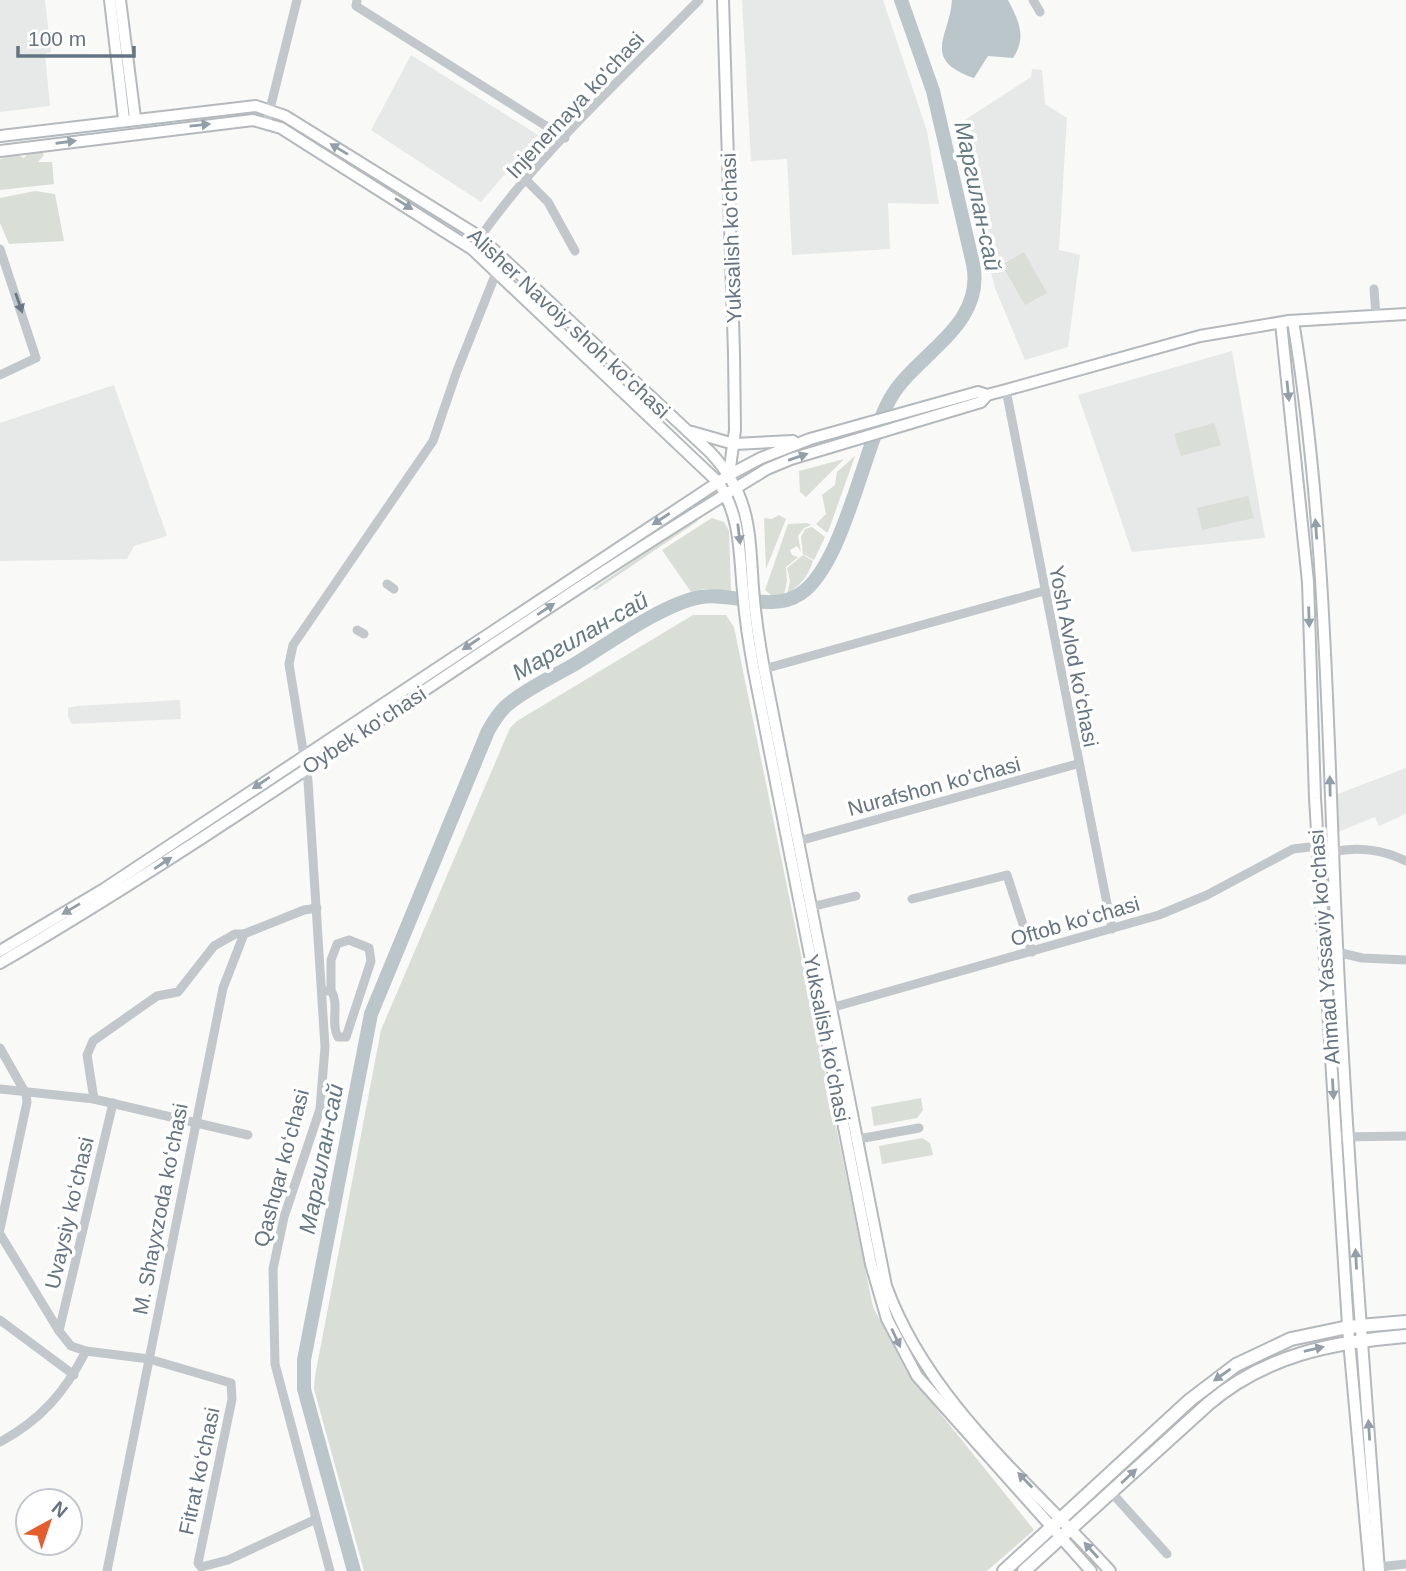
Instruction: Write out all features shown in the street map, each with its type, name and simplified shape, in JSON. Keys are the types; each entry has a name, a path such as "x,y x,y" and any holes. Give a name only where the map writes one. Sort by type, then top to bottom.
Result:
{"highway":[{"path":"1004,1571 1190,1400 1236,1365 1291,1339 1354,1326 1406,1322"},
{"path":"1024,1571 1208,1404 1237,1382 1296,1353 1355,1340 1406,1336"}],"main road":[{"path":"110,0 130,119"},
{"path":"120,0 130,119"},
{"name":"Yuksalish koʻchasi","path":"723,0 734,444 729,475"},
{"name":"Alisher Navoiy shoh koʻchasi","path":"0,136 256,106 270,109 480,237 686,430 729,475 737,488"},
{"path":"0,151 201,125 253,120 267,122"},
{"name":"Alisher Navoiy shoh koʻchasi","path":"267,122 446,230 472,249 718,482"},
{"path":"686,430 734,444 810,439 875,422 896,422 981,402 987,395 1200,336 1293,321 1406,314"},
{"name":"Ahmad Yassaviy ko'chasi","path":"1293,321 1303,377 1329,720 1337,952 1354,1228 1354,1326"},
{"name":"Ahmad Yassaviy ko'chasi","path":"1281,323 1307,582 1318,846 1336,1138 1376,1570"},
{"name":"Oybek ko‘chasi","path":"0,963 110,898 726,494 791,459 866,436 896,422"},
{"name":"Oybek ko‘chasi","path":"0,951 104,889 302,755 729,475 761,458 810,439"},
{"name":"Yuksalish koʻchasi","path":"718,482 726,494 739,531 751,625 827,1009 879,1261 897,1314 926,1369 957,1409 1056,1523 1062,1539 1091,1571"},
{"name":"Yuksalish koʻchasi","path":"737,488 750,530 748,590"},
{"name":"Yuksalish koʻchasi","path":"751,625 764,669 799,841 827,1009"},
{"name":"Yuksalish koʻchasi","path":"1056,1523 1072,1530 1110,1571"}],"street":[{"path":"267,122 297,0"},
{"path":"357,0 356,6 565,138"},
{"name":"Injenernaya ko'chasi","path":"472,249 565,138 699,0"},
{"path":"1034,0 1040,12"},
{"path":"527,181 548,202 575,251"},
{"path":"0,249 36,358 0,375"},
{"name":"Qashqar koʻchasi","path":"330,1571 275,1364 273,1269 285,1217 320,1109 327,991 305,768 289,664 293,645 433,441 502,258"},
{"path":"1374,289 1376,316"},
{"name":"Yosh Avlod koʻchasi","path":"1006,390 1077,764 1112,929"},
{"path":"764,669 1044,591"},
{"path":"902,619 906,630"},
{"name":"Nurafshon ko'chasi","path":"799,841 1077,764"},
{"name":"Oftob koʻchasi","path":"827,1009 1159,915 1207,895 1293,849 1318,846"},
{"path":"1333,852 1344,849 1388,852 1406,861"},
{"path":"912,899 1007,875 1032,952"},
{"path":"811,906 856,896"},
{"path":"94,1099 87,1055 93,1041 158,996 178,992 214,946 235,934 244,934 304,909 317,908"},
{"name":"M. Shayxzoda koʻchasi","path":"107,1571 223,988 244,934"},
{"path":"349,940 369,948 371,961 346,1037 338,1037 335,1032 337,1006 327,991 331,960 337,944 349,940"},
{"path":"1337,952 1362,958 1406,960"},
{"path":"0,1048 26,1094 27,1102 0,1232 71,1346 86,1351 149,1359"},
{"path":"0,1089 26,1094 94,1099 248,1135"},
{"name":"Uvaysiy koʻchasi","path":"60,1331 113,1103"},
{"path":"864,1138 919,1128"},
{"path":"1336,1138 1406,1136"},
{"path":"0,1320 74,1375"},
{"path":"0,1442 27,1426 51,1406 74,1375 86,1351"},
{"name":"Fitrat koʻchasi","path":"149,1359 228,1380 232,1388 198,1563 201,1567 228,1560 316,1519"},
{"path":"1111,1492 1167,1554"},
{"path":"1376,1570 1406,1564"}],"shaded area":[{"path":"0,0 45,0 51,52 45,54 50,106 0,112"},
{"path":"742,0 883,0 927,131 939,204 888,203 890,249 792,255 787,159 751,161"},
{"path":"952,0 1008,0 1020,29 1020,43 1013,58 988,56 974,78 957,71 947,63 942,45"},
{"path":"411,55 538,135 481,202 371,130"},
{"path":"1032,69 1042,70 1045,104 1067,118 1059,250 1080,255 1068,347 1025,360 995,288 954,127 1031,77"},
{"path":"33,148 40,149 44,155 38,162 52,162 54,184 0,190 0,159 16,154 24,158"},
{"path":"35,191 55,194 64,241 9,244 0,223 0,198"},
{"path":"1024,252 1047,293 1025,305 1002,265"},
{"path":"1232,351 1265,538 1132,552 1078,395"},
{"path":"114,385 167,536 134,546 127,559 0,561 0,423"},
{"path":"1214,423 1221,445 1181,456 1174,434"},
{"path":"855,456 826,532 816,524 826,514 822,495 835,485 837,472"},
{"path":"844,459 806,497 800,492 799,471"},
{"path":"1248,496 1254,518 1202,530 1197,508"},
{"path":"779,515 786,519 766,569 764,518 772,519"},
{"path":"695,518 698,521 596,590 593,589"},
{"path":"712,518 724,522 729,531 731,591 704,589 691,592 662,550"},
{"path":"788,524 811,525 804,528 798,536 801,552 797,546 790,550 792,555 798,557 786,567 784,595 771,595 765,590"},
{"path":"812,527 825,537 814,560 803,554 801,537 805,529"},
{"path":"803,555 813,561 811,566 803,580 787,594 790,581 787,568"},
{"path":"693,615 726,615 734,627 873,1307 907,1372 1034,1530 987,1571 364,1571 314,1389 381,1030 510,728 517,721"},
{"path":"180,700 181,719 72,724 68,717 68,708 76,706"},
{"path":"1406,768 1406,814 1379,826 1375,817 1338,832 1335,795"},
{"path":"921,1098 923,1110 917,1118 874,1126 871,1107"},
{"path":"922,1138 930,1143 933,1155 882,1164 879,1146"}],"waterway":[{"name":"Маргилан-сай","path":"354,1571 304,1389 304,1360 371,1014 488,731 501,711 526,691 670,607 701,597 777,602 800,594 815,580 829,559 890,399 901,383 946,338 969,305 974,286 973,264 933,91 901,0"}]}
